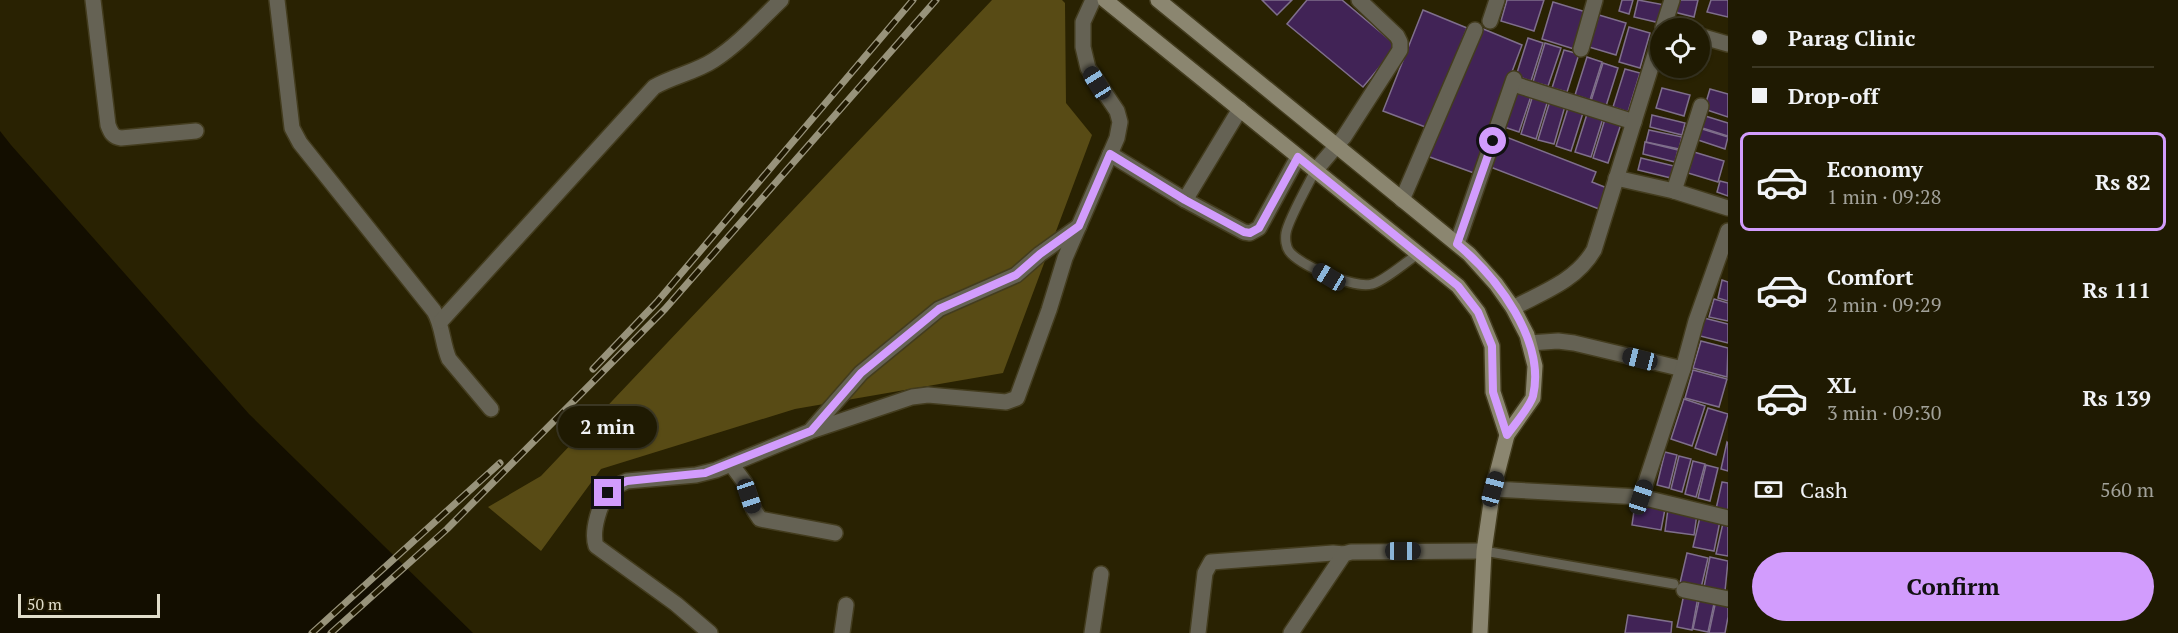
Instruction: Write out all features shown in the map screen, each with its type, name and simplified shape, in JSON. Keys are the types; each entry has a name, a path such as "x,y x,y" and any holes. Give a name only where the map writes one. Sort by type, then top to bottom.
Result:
{"street":[{"path":"93,0 108,125 111,133 121,138 196,131"},
{"path":"277,0 292,128 300,143 441,321 449,359 491,408"},
{"path":"441,321 654,87 667,79 713,61 738,41 781,0"},
{"path":"710,633 676,604 596,546 593,529 608,493 617,485 637,480 696,475 731,464 811,431 912,397 928,395 1006,402 1017,398 1065,258 1117,138 1120,122 1117,111 1088,68 1083,47 1083,22 1093,0"},
{"path":"1105,0 1458,286 1478,312 1492,346 1493,392 1507,435"},
{"path":"1158,0 1470,254 1513,308 1527,335 1535,366 1533,398 1507,435 1493,489 1484,551 1480,633"},
{"path":"1315,171 1337,146 1400,50 1397,36 1359,0"},
{"path":"1490,21 1497,0"},
{"path":"1581,49 1595,0"},
{"path":"1667,18 1672,0"},
{"path":"1402,200 1475,30"},
{"path":"1710,39 1728,44"},
{"path":"1513,308 1569,279 1586,265 1594,250 1650,73"},
{"path":"1457,244 1517,83 1634,122"},
{"path":"1674,191 1701,106"},
{"path":"1185,200 1240,109"},
{"path":"1110,154 1185,200 1244,232 1256,231 1298,157"},
{"path":"1616,178 1674,191 1728,208"},
{"path":"811,431 861,373 939,309 1016,275 1040,254 1079,226"},
{"path":"1641,497 1683,369 1696,321 1728,231"},
{"path":"1529,343 1558,341 1574,343 1683,369"},
{"path":"731,464 745,483 754,510 760,519 835,533"},
{"path":"1493,489 1641,497 1728,518"},
{"path":"1198,633 1205,573 1211,562 1351,552 1484,551"},
{"path":"1291,633 1344,554"},
{"path":"1092,633 1101,574"},
{"path":"1679,587 1728,599"},
{"path":"842,633 846,605"}],"lane":[{"path":"1315,171 1286,233 1286,246 1290,253 1329,277 1363,285 1373,284 1418,254"},
{"path":"1484,551 1679,587"}],"shaded area":[{"path":"992,0 1062,0 1065,3 1066,103 1092,135 1003,373 795,409 601,469 541,551 488,507 541,476"},
{"path":"0,131 249,414 473,633 0,633"}],"building":[{"path":"1262,0 1292,0 1277,15"},
{"path":"1307,0 1342,0 1397,46 1363,87 1287,24"},
{"path":"1507,0 1544,0 1534,31 1501,21"},
{"path":"1622,0 1633,0 1629,14 1619,11"},
{"path":"1638,0 1665,5 1661,18 1650,18 1650,21 1634,17"},
{"path":"1676,0 1698,0 1694,17 1678,13 1674,9"},
{"path":"1711,0 1728,0 1728,17 1707,12"},
{"path":"1553,2 1586,12 1574,49 1542,39"},
{"path":"1423,10 1467,28 1428,128 1383,111"},
{"path":"1599,15 1626,23 1616,55 1589,47"},
{"path":"1629,27 1650,33 1640,68 1619,62"},
{"path":"1481,28 1522,45 1474,173 1427,156"},
{"path":"1528,38 1543,43 1531,81 1516,76"},
{"path":"1545,43 1561,48 1548,86 1533,82"},
{"path":"1564,50 1579,54 1567,92 1552,88"},
{"path":"1587,57 1602,62 1590,100 1575,95"},
{"path":"1603,63 1618,68 1606,106 1591,101"},
{"path":"1625,69 1640,73 1628,112 1613,107"},
{"path":"1662,88 1690,95 1684,116 1656,108"},
{"path":"1516,89 1532,93 1519,132 1504,127"},
{"path":"1710,89 1728,94 1728,117 1704,109"},
{"path":"1533,95 1548,100 1536,139 1521,134"},
{"path":"1550,101 1565,106 1554,144 1538,140"},
{"path":"1568,108 1583,113 1571,151 1556,146"},
{"path":"1587,114 1603,118 1591,157 1575,152"},
{"path":"1652,115 1685,123 1682,135 1650,127"},
{"path":"1702,115 1728,123 1728,136 1699,127"},
{"path":"1605,119 1621,124 1608,163 1593,158"},
{"path":"1699,128 1728,137 1725,149 1695,139"},
{"path":"1649,130 1682,137 1679,149 1646,142"},
{"path":"1501,135 1596,172 1592,182 1607,188 1599,209 1488,166"},
{"path":"1645,142 1678,150 1675,162 1643,154"},
{"path":"1694,152 1724,161 1718,182 1688,173"},
{"path":"1641,158 1674,166 1671,178 1638,170"},
{"path":"1720,181 1728,183 1728,196 1717,192"},
{"path":"1722,280 1728,282 1728,301 1718,298"},
{"path":"1714,299 1728,303 1728,321 1709,317"},
{"path":"1704,318 1728,324 1728,343 1700,336"},
{"path":"1701,341 1728,348 1727,377 1693,368"},
{"path":"1693,370 1727,379 1719,407 1685,398"},
{"path":"1684,399 1705,406 1692,446 1671,439"},
{"path":"1708,408 1728,414 1716,455 1695,448"},
{"path":"1728,443 1728,471 1721,469"},
{"path":"1665,452 1677,455 1669,488 1657,485"},
{"path":"1679,456 1691,459 1682,492 1671,489"},
{"path":"1693,461 1705,464 1696,497 1685,494"},
{"path":"1706,465 1718,468 1710,501 1698,498"},
{"path":"1722,482 1728,483 1728,511 1716,509"},
{"path":"1635,504 1665,509 1661,530 1632,525"},
{"path":"1668,509 1697,514 1694,535 1665,531"},
{"path":"1700,517 1720,521 1714,551 1693,547"},
{"path":"1723,523 1728,525 1728,556 1716,554"},
{"path":"1687,553 1708,558 1701,588 1680,583"},
{"path":"1710,557 1728,561 1725,591 1704,587"},
{"path":"1684,594 1698,597 1692,630 1677,627"},
{"path":"1700,596 1715,599 1708,632 1693,629"},
{"path":"1716,600 1728,602 1725,633 1709,633"},
{"path":"1628,615 1672,622 1671,633 1625,633"}],"railway":[{"path":"593,369 657,302 913,0"},
{"path":"331,633 447,529 665,309 936,0"},
{"path":"312,633 500,463"}],"route":[{"path":"608,493 617,485 627,481 696,475 716,470 811,431 861,373 939,309 1016,275 1040,254 1079,226 1110,154 1185,200 1244,232 1250,233 1259,228 1298,157 1458,286 1478,312 1492,346 1493,392 1507,435 1533,398 1535,366 1527,335 1513,308 1496,284 1470,254 1457,244 1493,141"}]}
